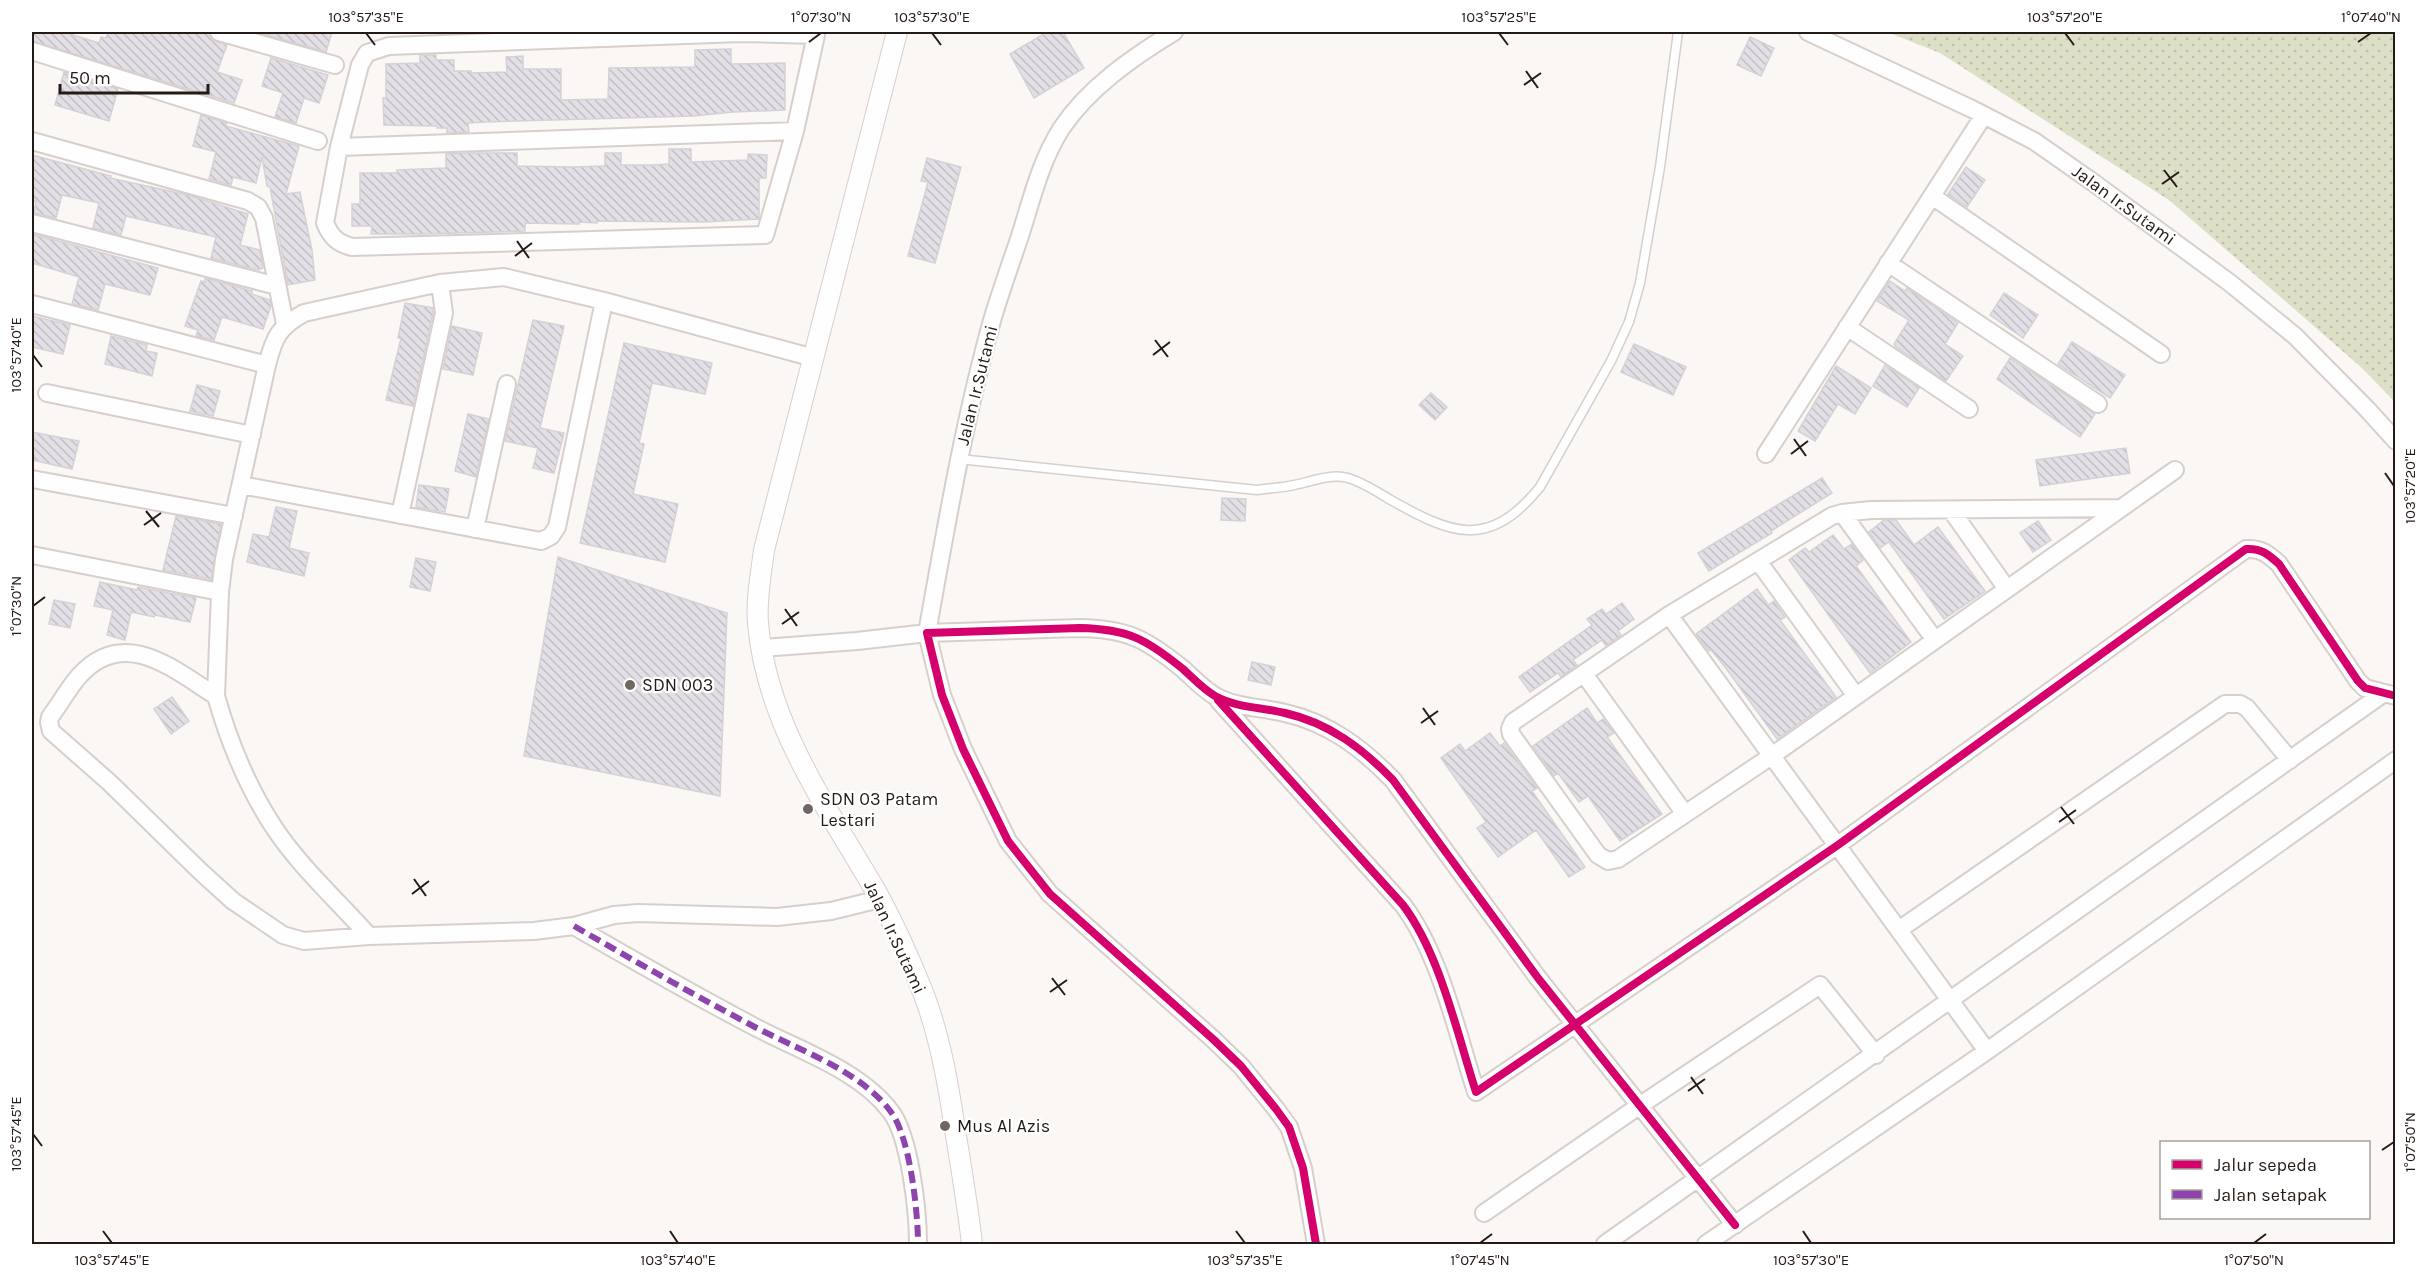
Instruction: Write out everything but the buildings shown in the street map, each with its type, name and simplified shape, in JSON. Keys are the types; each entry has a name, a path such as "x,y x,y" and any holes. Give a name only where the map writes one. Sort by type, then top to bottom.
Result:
{"street":[{"path":"219,32 335,65"},
{"name":"Jalan Ir.Sutami","path":"897,32 764,550 758,621 761,648 780,716 797,754 880,899 924,995 948,1081 972,1245"},
{"name":"Jalan Ir.Sutami","path":"927,633 959,459 993,317 1045,161 1061,129 1104,82 1174,32"},
{"name":"Jalan Ir.Sutami","path":"1808,32 2034,141 2230,283 2295,336 2396,441"},
{"path":"741,33 816,35 795,131 765,235 352,247 339,243 330,234 325,223 339,147 360,65 367,53 389,46 741,33"},
{"path":"32,51 318,141"},
{"path":"1766,454 1984,115"},
{"path":"339,147 795,131"},
{"path":"32,141 248,201 258,207 264,218 285,324"},
{"path":"1932,196 2161,354"},
{"path":"32,223 278,286"},
{"path":"1888,263 2098,404"},
{"path":"369,936 273,827 243,772 226,730 216,696 220,592 234,516 272,344 285,324 304,314 323,308 440,283 504,277 604,301 814,358"},
{"path":"400,515 444,313 440,283"},
{"path":"241,485 541,541 551,536 556,527 604,301"},
{"path":"32,304 267,364"},
{"path":"1847,327 1969,409"},
{"path":"475,529 507,384"},
{"path":"47,393 252,435"},
{"path":"2121,508 1842,513 1832,516 1669,615 1514,722 1510,729 1514,738 1603,859 1613,861 1773,755 2175,470"},
{"path":"32,479 234,516"},
{"path":"1951,510 2007,589"},
{"path":"1842,513 1935,640"},
{"path":"761,648 927,633 1080,627 1104,628 1127,633 1146,641 1213,695 1403,905 1418,925 1430,951 1476,1092 1839,845 2246,549 2257,548 2267,553 2279,564 2358,681 2366,688 2390,695"},
{"path":"32,555 220,592"},
{"path":"1758,561 1856,696"},
{"path":"1669,615 1839,845 1987,1051"},
{"path":"927,633 942,694 963,749 1008,841 1050,894 1214,1040 1241,1066 1276,1108 1288,1127 1303,1168 1316,1245"},
{"path":"216,696 155,658 138,652 121,653 97,662 78,676 50,717 49,727 54,735 110,783 200,871 263,923 283,935 304,941 369,936 507,933 574,926 614,915 638,913 752,917 802,915 880,899"},
{"path":"1584,674 1685,814"},
{"path":"1213,695 1236,705 1284,713 1314,721 1370,756 1393,780 1538,978 1735,1225"},
{"path":"1605,1245 2290,760 2390,695"},
{"path":"1900,929 2225,704 2240,704 2247,708 2290,760"},
{"path":"1706,1245 1987,1051 2396,760"},
{"path":"574,926 753,1026 864,1084 893,1114 907,1153 916,1203 918,1245"},
{"path":"1484,1213 1820,985 1876,1055"}],"lane":[{"path":"959,459 1257,489 1293,486 1332,477 1346,477 1419,516 1454,530 1478,531 1495,526 1512,517 1525,506 1540,487 1611,361 1629,322 1640,283 1658,179 1678,32"}],"green space":[{"path":"1887,32 2395,32 2395,402 2362,368 2169,200 1940,53"}],"marked path":[{"path":"574,926 730,1014 827,1062 863,1084 878,1097 898,1124 908,1156 912,1175 918,1244"}],"cycle path":[{"path":"1218,700 1403,905 1416,925 1437,970 1476,1092 1838,845 2246,549 2264,552 2279,564 2365,688 2396,696"},
{"path":"1316,1244 1303,1168 1289,1127 1276,1109 1241,1066 1214,1040 1050,894 1008,841 963,749 942,695 927,633 1080,628 1124,634 1158,650 1202,687 1223,700 1301,717 1330,730 1357,747 1393,780 1538,978 1735,1225"}],"place":[{"name":"SDN 003","path":"630,685"},
{"name":"SDN 03 Patam Lestari","path":"808,809"},
{"name":"Mus Al Azis","path":"945,1126"}]}
